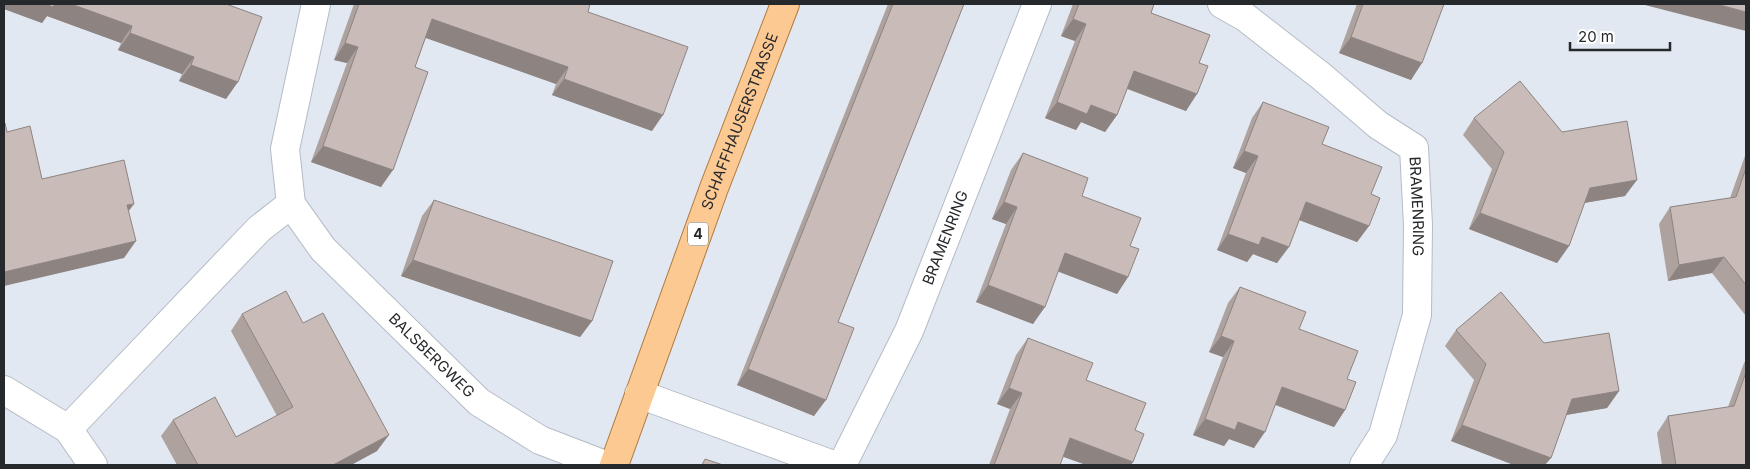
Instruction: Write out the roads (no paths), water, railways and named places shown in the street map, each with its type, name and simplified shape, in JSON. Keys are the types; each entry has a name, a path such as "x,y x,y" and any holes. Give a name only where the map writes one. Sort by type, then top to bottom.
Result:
{"main road":[{"name":"SCHAFFHAUSERSTRASSE","path":"614,465 784,4"}],"street":[{"name":"BALSBERGWEG","path":"316,4 285,149 291,204 322,249 479,402 540,440 605,465"},
{"name":"BRAMENRING","path":"842,465 909,330 1037,4"},
{"name":"BRAMENRING","path":"1241,8 1378,125 1414,148 1418,226 1417,315 1383,435 1364,465"},
{"path":"68,429 259,229 291,204"},
{"path":"4,390 68,429 93,465"},
{"path":"639,394 802,459 833,465"}]}
